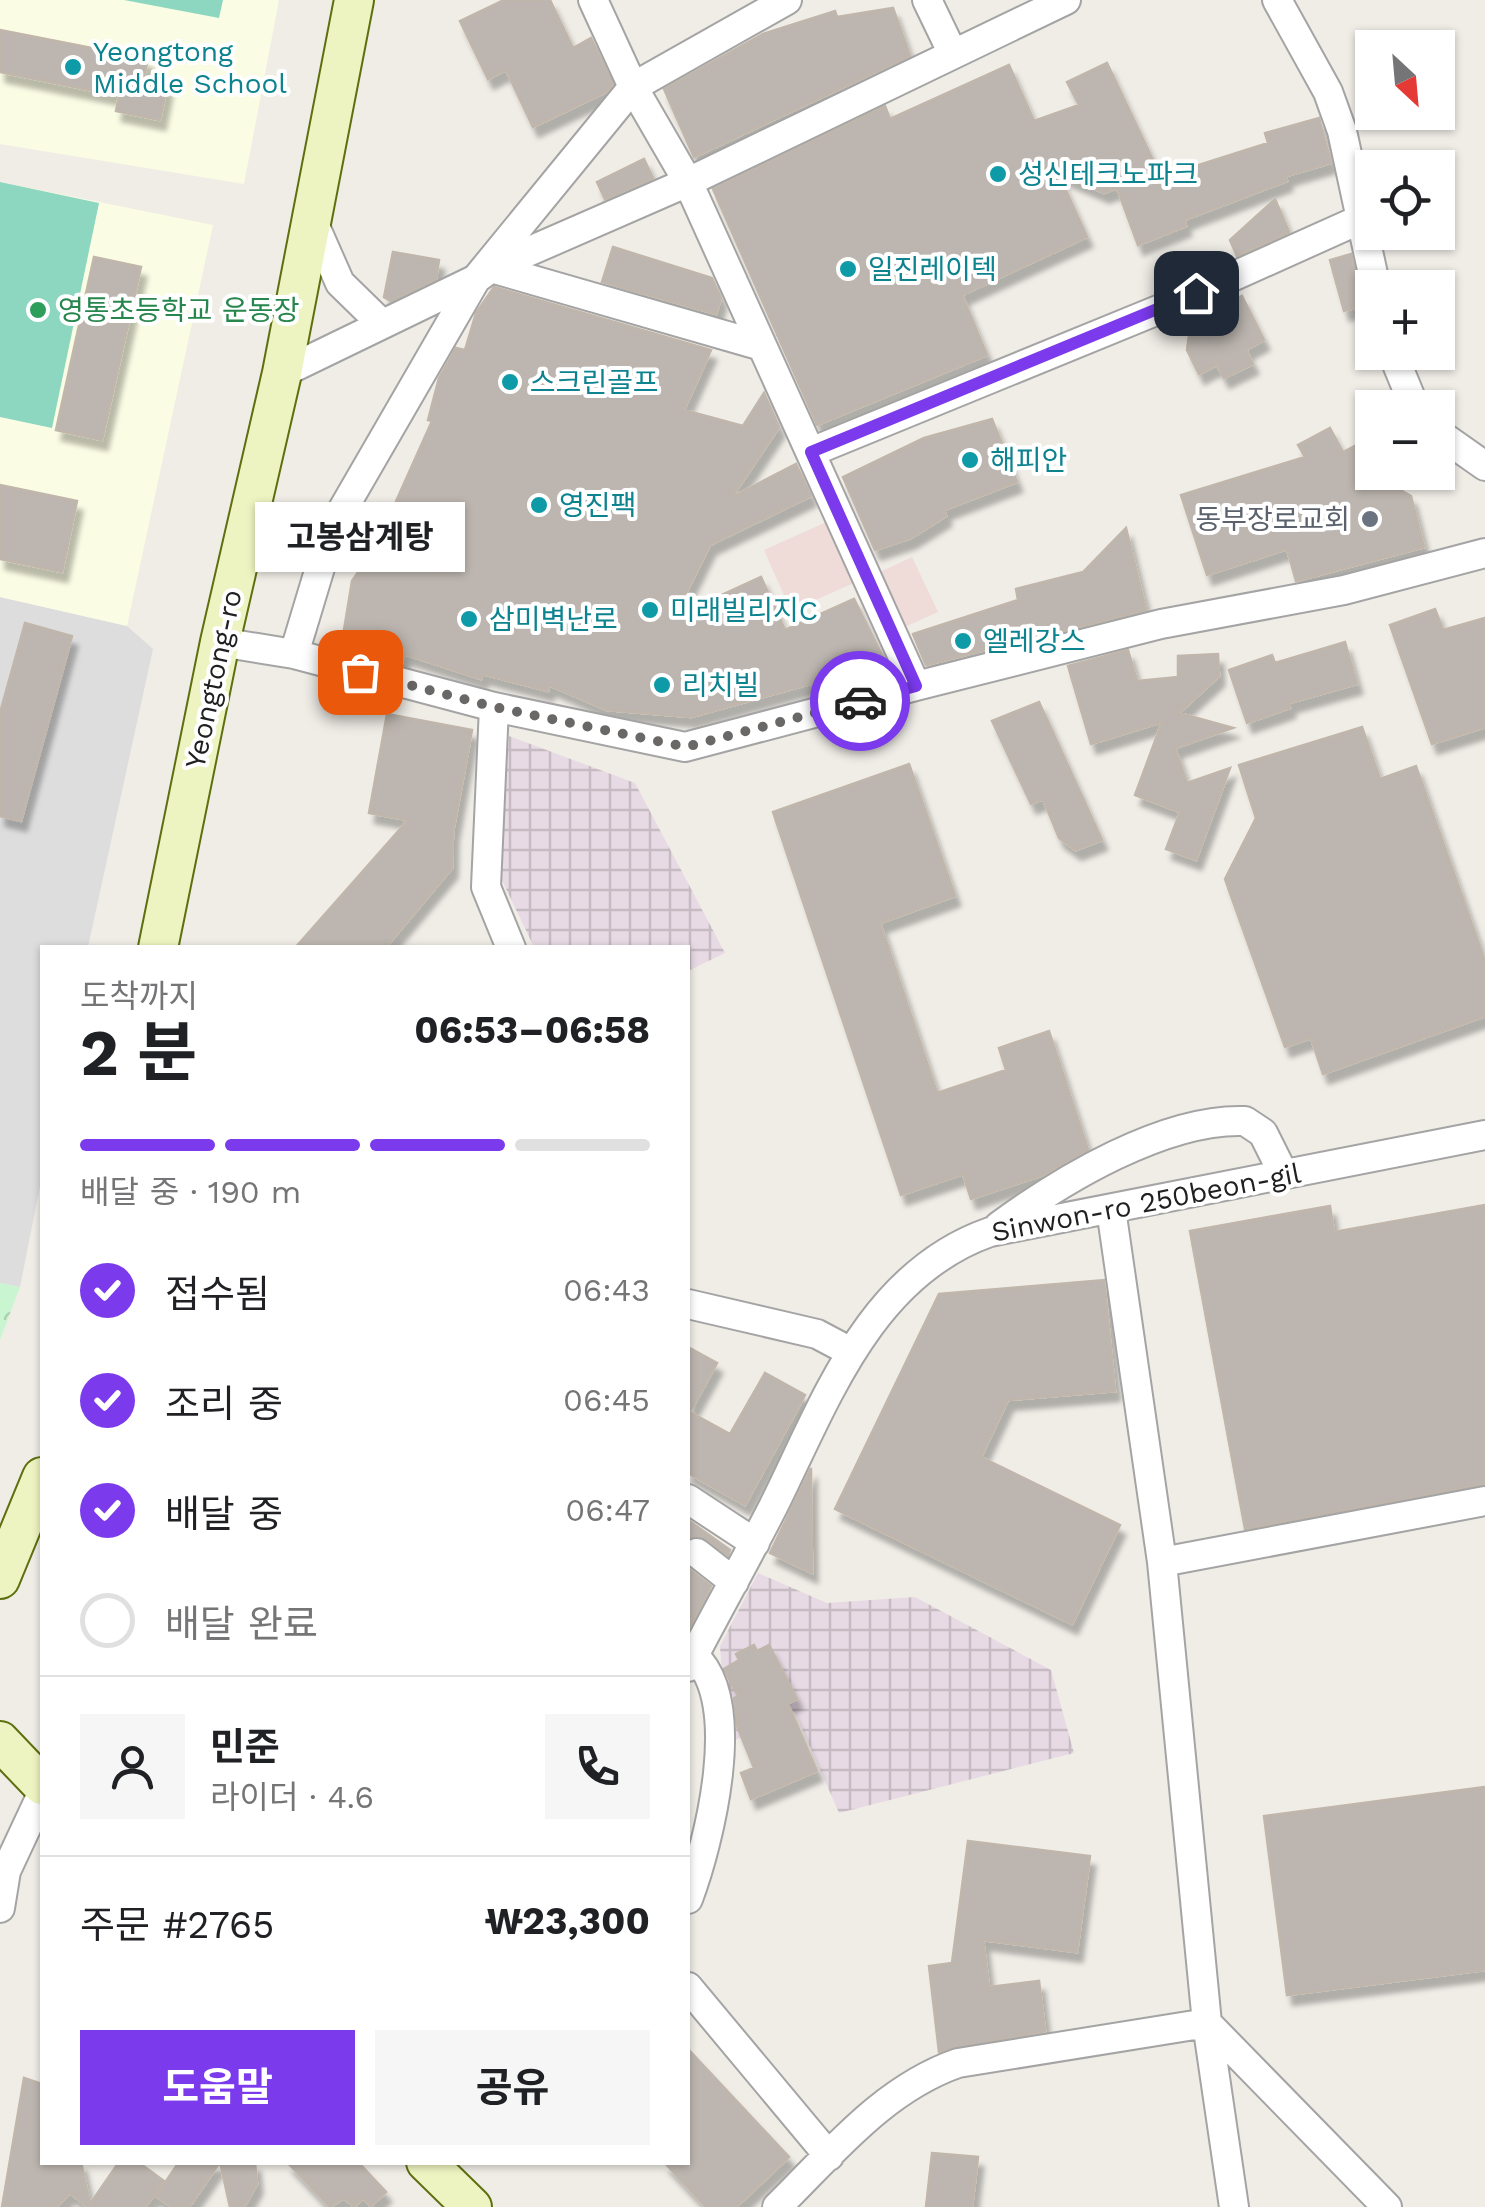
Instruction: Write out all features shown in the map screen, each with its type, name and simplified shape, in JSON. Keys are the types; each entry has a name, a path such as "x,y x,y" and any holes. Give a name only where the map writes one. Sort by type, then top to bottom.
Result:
{"street":[{"name":"Yeongtong-ro","path":"159,945 220,642 282,374 354,0"},
{"path":"593,0 633,87 688,182 916,686"},
{"path":"294,654 332,528 483,274 633,87 787,0"},
{"path":"927,0 952,54"},
{"path":"282,374 483,274 688,182 1066,0"},
{"path":"1277,0 1328,92 1355,179"},
{"path":"310,214 340,283 382,324"},
{"path":"811,452 1163,308 1355,223"},
{"path":"483,274 762,346"},
{"path":"1455,445 1485,466"},
{"path":"220,642 294,654 494,707 686,747 1161,624 1344,590 1485,553"},
{"path":"494,707 486,887 509,945"},
{"path":"990,1232 1052,1187 1172,1132 1245,1121 1263,1133 1283,1173"},
{"name":"Sinwon-ro 250beon-gil","path":"690,1661 755,1543 851,1352 899,1290 944,1252 990,1232 1485,1136"},
{"path":"1112,1209 1162,1562 1206,2023 1234,2207"},
{"path":"690,1304 818,1334 851,1352"},
{"path":"0,1579 40,1482"},
{"path":"690,1501 755,1543"},
{"path":"1162,1562 1485,1501"},
{"path":"697,1554 734,1582"},
{"path":"690,1661 708,1674 719,1760 708,1845 690,1894"},
{"path":"0,1741 40,1782"},
{"path":"0,1908 6,1871 40,1798"},
{"path":"690,1989 829,2156"},
{"path":"777,2207 894,2094 946,2067 1206,2023"},
{"path":"1206,2023 1387,2207"},
{"path":"429,2165 472,2207"}],"shaded area":[{"path":"0,0 279,0 244,184 0,144"},
{"path":"0,182 213,225 127,626 0,597"},
{"path":"831,520 858,581 791,611 764,550"},
{"path":"912,557 938,612 891,633 867,578"},
{"path":"0,597 127,626 153,649 88,945 40,945 40,1186 20,1287 0,1283"},
{"path":"509,736 635,783 725,953 690,970 690,945 533,945 495,866"},
{"path":"758,1573 827,1603 915,1597 1051,1670 1074,1753 839,1813 795,1712 735,1740 726,1723 720,1646"}],"green space":[{"path":"124,0 223,0 219,18"},
{"name":"영통초등학교 운동장","path":"0,182 99,203 52,428 0,417"},
{"path":"0,1283 20,1287 0,1340"}],"building":[{"path":"504,0 550,0 573,48 591,38 613,84 606,92 533,127 506,70 488,79 460,21"},
{"path":"893,8 910,56 694,157 664,89 763,34 835,11 837,17"},
{"name":"Yeongtong Middle School","path":"0,30 148,59 143,81 167,86 160,120 116,111 119,96 0,72"},
{"path":"1107,63 1161,177 1268,143 1265,133 1319,118 1331,163 1286,176 1287,181 1184,220 1186,226 1138,245 1117,188 1104,193 1058,173 1087,237 962,295 987,355 817,425 713,189 885,106 890,119 1009,65 1034,121 1079,105 1067,82"},
{"path":"644,159 653,178 605,199 597,182"},
{"path":"1275,199 1289,232 1237,256 1230,240"},
{"path":"613,247 712,278 721,298 716,314 602,282"},
{"path":"393,252 439,260 436,279 391,301 384,297"},
{"path":"1351,254 1355,270 1355,308 1344,311 1330,260"},
{"path":"94,257 141,267 102,440 56,430"},
{"path":"494,287 711,350 684,410 743,426 764,393 779,427 732,497 796,464 811,496 710,545 674,617 761,577 785,630 854,599 886,663 691,717 607,710 549,685 548,691 483,674 481,679 404,654 402,663 341,648 352,581 374,549 446,573 456,532 389,517 432,421 428,420 439,378 456,348 465,350 476,313"},
{"path":"1242,296 1264,340 1246,350 1253,364 1224,378 1217,365 1199,374 1187,350 1191,321"},
{"path":"992,419 1017,482 944,510 946,516 911,538 875,550 843,477 924,438"},
{"path":"1330,428 1343,452 1355,446 1355,490 1400,490 1411,496 1424,547 1296,581 1287,549 1207,575 1181,495 1305,457 1298,445"},
{"path":"0,485 77,501 62,572 0,559"},
{"path":"1126,528 1146,610 926,665 913,634 1018,600 1016,589 1083,572"},
{"path":"1435,609 1443,630 1485,618 1485,727 1432,744 1390,625"},
{"path":"25,623 72,636 21,821 0,816 0,713"},
{"path":"1345,642 1357,684 1289,703 1290,708 1247,723 1229,670 1272,655 1275,663"},
{"path":"1128,650 1137,681 1178,677 1178,656 1218,654 1219,676 1179,713 1233,728 1175,748 1187,783 1230,768 1196,860 1166,849 1180,812 1135,795 1162,722 1091,744 1068,666"},
{"path":"1039,702 1102,840 1076,850 1059,838 1043,799 1031,804 992,721"},
{"path":"387,714 472,730 453,832 452,868 388,945 298,945 408,820 369,813"},
{"path":"1362,727 1380,779 1416,766 1485,961 1485,1016 1323,1074 1311,1038 1285,1047 1225,879 1256,818 1239,765"},
{"path":"909,764 955,896 880,923 937,1093 1006,1070 999,1048 1049,1031 1088,1150 1043,1175 971,1199 963,1174 901,1195 773,812"},
{"path":"1485,1205 1485,1484 1245,1529 1190,1231 1330,1206 1334,1232"},
{"path":"1104,1280 1115,1391 1008,1400 981,1457 1120,1525 1072,1624 835,1509 939,1294"},
{"path":"690,1348 717,1363 690,1412"},
{"path":"765,1373 805,1395 745,1505 690,1474 690,1412 730,1434"},
{"path":"811,1468 812,1573 770,1553"},
{"path":"690,1521 730,1550 728,1555 700,1536 690,1538"},
{"path":"690,1570 711,1586 690,1626"},
{"path":"754,1645 757,1651 769,1645 797,1699 788,1704 817,1771 751,1799 741,1773 754,1768 737,1726 734,1698 738,1696 724,1669 739,1660 736,1654"},
{"path":"1485,1787 1485,1970 1287,1995 1264,1816"},
{"path":"968,1841 1090,1856 1077,1952 983,1940 989,1987 1039,1981 1045,2031 939,2052 929,1966 952,1963"},
{"path":"690,2051 789,2157 736,2207 706,2207 667,2165 690,2165"},
{"path":"24,2078 40,2083 40,2165 82,2165 90,2204 117,2165 142,2165 164,2181 145,2207 88,2207 70,2193 56,2207 2,2207"},
{"path":"932,2153 978,2157 972,2207 926,2207"},
{"path":"177,2165 218,2165 189,2207 172,2207 156,2196"},
{"path":"221,2165 255,2165 257,2184 244,2207 230,2207"},
{"path":"290,2165 361,2165 386,2192 371,2206 363,2198 354,2207 344,2198 330,2207"}],"way so far":[{"path":"360,672 494,707 686,747 860,701"}],"place":[{"name":"Yeongtong Middle School","path":"73,67"},
{"name":"성신테크노파크","path":"998,174"},
{"name":"일진레이텍","path":"848,269"},
{"name":"영통초등학교 운동장","path":"38,310"},
{"name":"스크린골프","path":"510,382"},
{"name":"해피안","path":"970,460"},
{"name":"영진팩","path":"539,505"},
{"name":"동부장로교회","path":"1370,519"},
{"name":"미래빌리지C","path":"650,610"},
{"name":"삼미벽난로","path":"469,619"},
{"name":"엘레강스","path":"963,641"},
{"name":"고봉삼계탕","path":"360,672"},
{"name":"리치빌","path":"662,685"}],"route":[{"path":"860,701 916,686 811,452 1196,293"}]}
